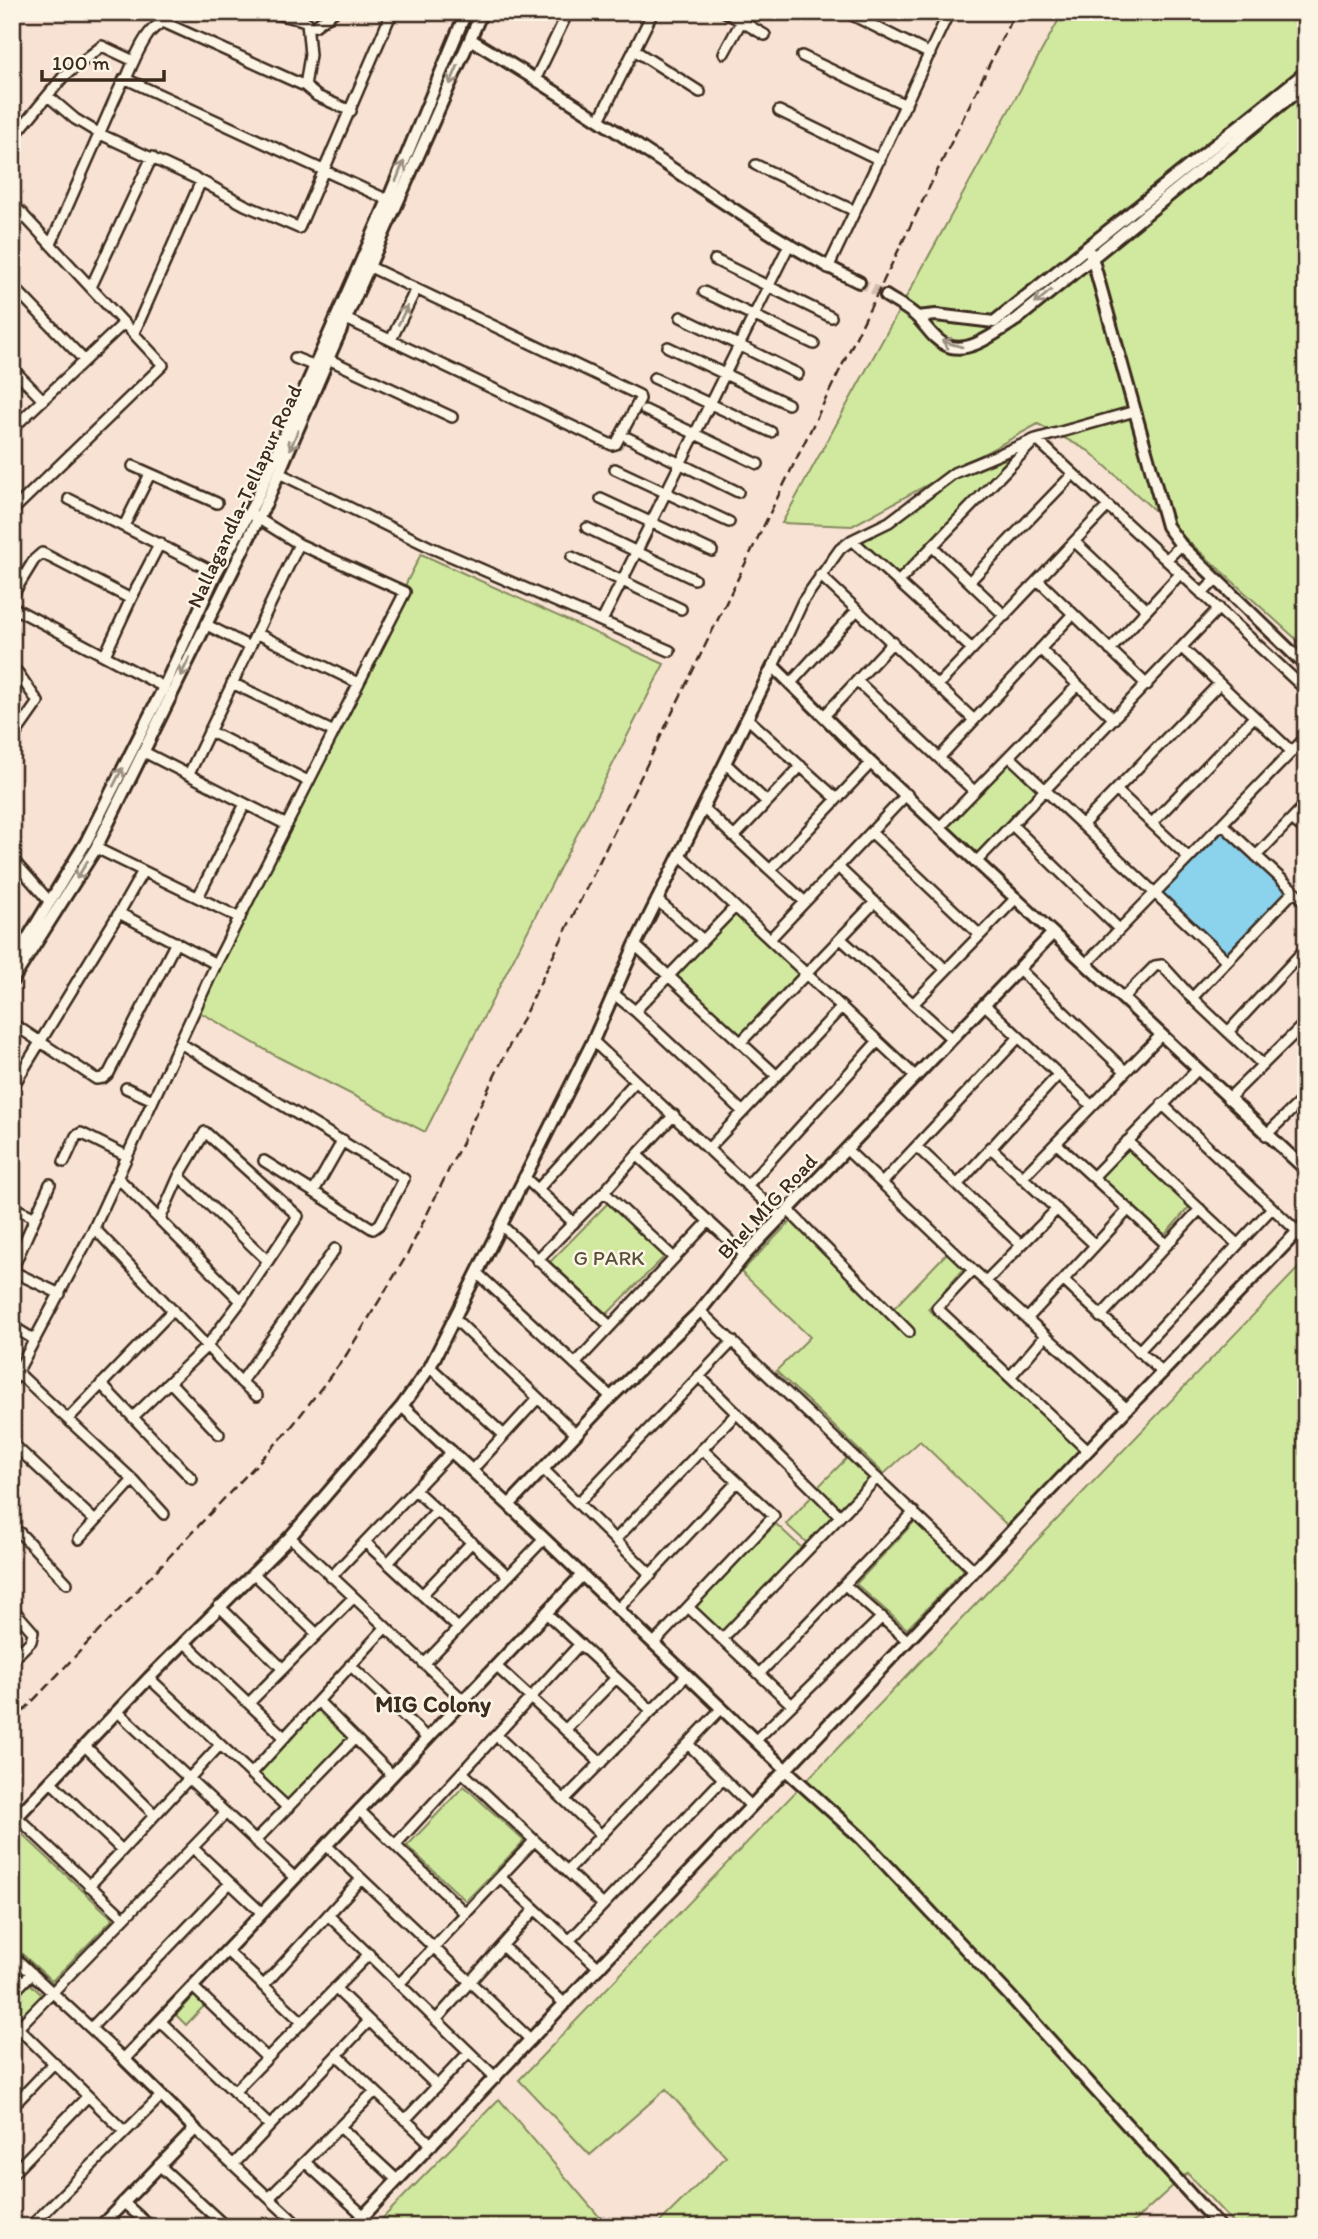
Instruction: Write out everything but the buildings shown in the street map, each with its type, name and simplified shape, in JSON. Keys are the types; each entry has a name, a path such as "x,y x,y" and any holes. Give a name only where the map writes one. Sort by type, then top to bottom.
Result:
{"street":[{"path":"165,23 173,12"},
{"path":"272,12 278,15 294,14 307,22 310,55 306,86"},
{"path":"308,27 315,26 334,12"},
{"path":"48,96 75,119 100,134 299,229 392,12"},
{"name":"Nallagandla-Tellapur Road","path":"12,981 96,848 205,624 254,516 466,12"},
{"name":"Nallagandla-Tellapur Road","path":"12,964 86,842 164,687 216,573 281,474 328,359 482,12"},
{"path":"536,78 568,12"},
{"path":"599,120 653,12"},
{"path":"724,12 765,35"},
{"path":"846,12 930,54"},
{"path":"828,268 949,12"},
{"path":"724,53 741,22"},
{"path":"51,244 124,79 149,33 157,25 165,23 306,86 317,96 351,111"},
{"path":"470,39 536,78 743,217 828,268 859,282"},
{"path":"12,139 63,77 102,46 134,61"},
{"path":"634,50 700,92"},
{"path":"802,56 906,105"},
{"path":"886,296 918,317 945,345 965,348 993,334 1016,320 1090,253 1306,72"},
{"path":"126,79 388,200"},
{"path":"918,317 936,314 994,322 1090,253 1306,84"},
{"path":"779,111 880,160"},
{"path":"91,288 152,158"},
{"path":"755,164 855,211"},
{"path":"134,333 201,181"},
{"path":"12,203 163,365 12,511"},
{"path":"12,225 23,214"},
{"path":"602,621 789,245"},
{"path":"1090,253 1167,526 1181,545 1306,666"},
{"path":"715,260 831,317"},
{"path":"346,319 612,445 616,444 640,399 639,394 370,267"},
{"path":"12,285 84,360"},
{"path":"391,340 416,289"},
{"path":"704,292 814,344"},
{"path":"681,317 798,374"},
{"path":"993,334 994,322"},
{"path":"12,429 124,323"},
{"path":"668,347 788,404"},
{"path":"295,358 315,366"},
{"path":"328,359 452,417"},
{"path":"12,368 43,400"},
{"path":"654,378 771,432"},
{"path":"645,410 758,464"},
{"path":"123,1917 15,1819 219,1606 290,1537 402,1406 430,1367 593,1041 635,944 704,809 803,601 820,575 840,549 852,540 890,522 954,472 1036,439 1135,411"},
{"path":"628,438 738,492"},
{"path":"1036,439 1306,690"},
{"path":"899,581 1036,439"},
{"path":"133,466 217,503"},
{"path":"615,469 729,522"},
{"path":"124,526 150,474"},
{"path":"281,474 430,547 670,651"},
{"path":"970,581 1073,474"},
{"path":"69,499 216,573"},
{"path":"601,499 712,551"},
{"path":"938,685 1076,543 1108,506"},
{"path":"164,1514 133,1480 68,1419 14,1379 94,1228 216,964 405,592 299,544 254,516"},
{"path":"587,528 694,579"},
{"path":"852,540 972,649"},
{"path":"1076,543 1146,609"},
{"path":"105,655 160,544"},
{"path":"188,774 299,544"},
{"path":"1166,561 1181,545"},
{"path":"933,547 1005,616"},
{"path":"12,596 34,560 43,553 131,599"},
{"path":"572,558 681,609"},
{"path":"1110,650 1180,574"},
{"path":"820,575 974,720"},
{"path":"1202,594 1216,579"},
{"path":"1039,581 1147,685"},
{"path":"12,607 164,687"},
{"path":"976,862 1219,608"},
{"path":"790,684 857,610"},
{"path":"939,758 1072,615"},
{"path":"205,624 250,647"},
{"path":"256,633 358,683"},
{"path":"824,716 893,642"},
{"path":"1182,648 1292,752"},
{"path":"1040,649 1114,719"},
{"path":"773,666 871,763 1306,1170"},
{"path":"12,739 38,702 18,673"},
{"path":"858,681 974,791"},
{"path":"232,683 334,732"},
{"path":"1082,825 1219,684"},
{"path":"940,827 1078,685"},
{"path":"1152,823 1254,717"},
{"path":"748,719 837,799"},
{"path":"209,732 307,781"},
{"path":"1086,964 1306,737"},
{"path":"144,752 287,825"},
{"path":"1009,756 1227,961"},
{"path":"770,870 871,763"},
{"path":"726,764 767,802"},
{"path":"734,837 801,766"},
{"path":"1116,790 1189,858"},
{"path":"770,940 907,794"},
{"path":"198,897 246,804"},
{"path":"1256,856 1306,804"},
{"path":"704,809 804,902"},
{"path":"1292,819 1306,831"},
{"path":"1222,824 1306,902"},
{"path":"1012,825 1119,929"},
{"path":"871,832 980,935"},
{"path":"96,848 240,918"},
{"path":"680,855 915,1076"},
{"path":"12,859 50,902"},
{"path":"838,867 946,970"},
{"path":"12,1088 143,871"},
{"path":"1192,998 1294,891"},
{"path":"913,1004 1016,898"},
{"path":"657,900 703,940"},
{"path":"741,1042 875,902"},
{"path":"635,1011 735,906"},
{"path":"119,913 216,964"},
{"name":"Bhel MIG Road","path":"509,1504 611,1397 700,1311 745,1255 1053,933"},
{"path":"841,939 952,1039"},
{"path":"12,1023 96,1079 107,1076 176,942"},
{"path":"635,944 777,1076"},
{"path":"1228,1032 1306,948"},
{"path":"1123,998 1159,964 1263,1066"},
{"path":"1019,969 1125,1071"},
{"path":"614,994 743,1112"},
{"path":"985,1005 1093,1106"},
{"path":"708,1149 842,1007"},
{"path":"1228,1099 1304,1028"},
{"path":"1023,1178 1161,1035"},
{"path":"882,1183 1019,1037"},
{"path":"593,1041 747,1186 785,1213 909,1332"},
{"path":"747,1186 878,1041"},
{"path":"180,1043 404,1179 380,1224 373,1229 264,1161"},
{"path":"1093,1177 1198,1069"},
{"path":"958,1184 1059,1074"},
{"path":"538,1189 635,1082"},
{"path":"126,1088 153,1100"},
{"path":"1266,1135 1306,1096"},
{"path":"352,2227 496,2078 1087,1450 1302,1228 1272,1208 1162,1104"},
{"path":"537,1260 674,1115"},
{"path":"133,1417 207,1346 298,1216 205,1132 178,1176 160,1219"},
{"path":"64,1162 76,1136 81,1133 127,1156"},
{"path":"314,1191 342,1140"},
{"path":"1127,1141 1237,1244"},
{"path":"1056,1143 1167,1245"},
{"path":"917,1147 1021,1245"},
{"path":"990,1147 1095,1245"},
{"path":"846,1149 973,1270 1127,1409"},
{"path":"637,1155 745,1255"},
{"path":"178,1176 268,1261"},
{"path":"117,1177 241,1301"},
{"path":"524,1177 573,1223"},
{"path":"50,1184 12,1270 60,1294"},
{"path":"604,1192 674,1258"},
{"path":"12,1207 34,1217"},
{"path":"1138,1352 1272,1208"},
{"path":"986,1281 1057,1209"},
{"path":"1027,1319 1129,1209"},
{"path":"1101,1317 1200,1209"},
{"path":"575,1364 709,1221"},
{"path":"500,1224 610,1326"},
{"path":"94,1228 257,1396"},
{"path":"241,1382 335,1249"},
{"path":"973,1270 937,1308 1087,1450"},
{"path":"477,1273 611,1397"},
{"path":"1063,1280 1163,1373"},
{"path":"68,1419 173,1310"},
{"path":"700,1311 975,1570"},
{"path":"455,1319 576,1434"},
{"path":"12,1326 35,1340"},
{"path":"1010,1377 1045,1336"},
{"path":"578,1503 733,1341"},
{"path":"430,1367 504,1435"},
{"path":"699,1376 840,1516"},
{"path":"170,1382 219,1434"},
{"path":"101,1384 192,1479"},
{"path":"472,1470 538,1398"},
{"path":"402,1406 861,1838 1009,1995 1220,2227"},
{"path":"615,1540 737,1413"},
{"path":"12,1443 95,1521"},
{"path":"654,1643 774,1516 702,1449"},
{"path":"331,1577 452,1451"},
{"path":"543,1469 651,1575"},
{"path":"722,1639 877,1478"},
{"path":"79,1539 133,1480"},
{"path":"618,1609 737,1482"},
{"path":"415,1490 508,1576"},
{"path":"388,1563 437,1510"},
{"path":"759,1674 914,1512"},
{"path":"12,1530 20,1533 68,1583"},
{"path":"290,1537 463,1700"},
{"path":"424,1664 544,1539"},
{"path":"365,1542 458,1628"},
{"path":"422,1595 472,1542"},
{"path":"253,1573 317,1634"},
{"path":"124,2059 582,1574"},
{"path":"845,1585 908,1641"},
{"path":"249,1703 353,1598"},
{"path":"219,1606 283,1669"},
{"path":"688,1607 792,1705"},
{"path":"12,1608 33,1632 31,1641 12,1660"},
{"path":"546,1613 652,1711"},
{"path":"756,1741 882,1617"},
{"path":"251,1774 385,1628"},
{"path":"184,1642 284,1737"},
{"path":"395,1845 580,1644"},
{"path":"350,1665 427,1738"},
{"path":"496,1666 601,1763"},
{"path":"564,1800 687,1675"},
{"path":"149,1678 288,1808"},
{"path":"565,1730 616,1678"},
{"path":"318,1701 392,1775"},
{"path":"567,1871 722,1708"},
{"path":"118,1712 295,1878"},
{"path":"496,1735 601,1835"},
{"path":"256,1841 355,1738"},
{"path":"688,1744 751,1806"},
{"path":"89,1886 220,1745"},
{"path":"85,1746 155,1815"},
{"path":"462,1772 603,1905"},
{"path":"569,1941 723,1779"},
{"path":"50,1781 122,1850"},
{"path":"359,1810 465,1913"},
{"path":"125,2132 54,2063 15,2031 226,1813"},
{"path":"399,1983 534,1840"},
{"path":"326,1845 531,2040"},
{"path":"192,1848 262,1913"},
{"path":"500,1877 599,1968"},
{"path":"263,1986 361,1880"},
{"path":"91,2028 230,1883"},
{"path":"436,2020 535,1909"},
{"path":"328,1915 496,2078"},
{"path":"502,1946 565,2004"},
{"path":"227,1951 302,2022"},
{"path":"234,2092 369,1954"},
{"path":"12,1955 300,2227"},
{"path":"12,1994 32,1973"},
{"path":"192,1987 267,2058"},
{"path":"335,1988 437,2086"},
{"path":"160,2021 270,2126"},
{"path":"233,2165 369,2021"},
{"path":"405,2120 469,2052"},
{"path":"338,2054 432,2145"},
{"path":"12,2107 54,2063"},
{"path":"270,2198 375,2091"},
{"path":"12,2174 88,2096"},
{"path":"30,2227 161,2096"},
{"path":"340,2127 397,2180"},
{"path":"100,2227 195,2129"},
{"path":"306,2163 363,2215"},
{"path":"159,2165 226,2227"},
{"path":"123,2202 152,2227"}],"green space":[{"path":"1063,12 1306,12 1306,648 1089,451 1038,424 852,526 782,523"},
{"path":"1020,453 897,576 860,543 913,511 953,480"},
{"path":"421,554 664,664 425,1132 278,1057 191,1007"},
{"path":"1010,761 1038,790 975,856 946,827"},
{"path":"736,914 799,973 739,1037 676,977"},
{"path":"1128,1147 1190,1206 1163,1237 1099,1178"},
{"name":"G PARK","path":"609,1202 666,1255 607,1314 550,1262"},
{"path":"793,1219 892,1310 947,1253 964,1269 928,1309 1079,1450 1008,1526 920,1441 884,1474 776,1371 810,1337 741,1272"},
{"path":"1306,1260 1306,2216 1295,2227 1237,2227 1187,2173 1128,2227 655,2227 726,2157 666,2089 590,2155 519,2080"},
{"path":"850,1455 873,1477 839,1511 817,1488"},
{"path":"814,1494 836,1514 808,1544 786,1524"},
{"path":"915,1521 964,1570 907,1629 856,1584"},
{"path":"776,1524 803,1549 723,1632 695,1606"},
{"path":"318,1707 348,1738 287,1801 258,1773"},
{"path":"464,1786 524,1841 466,1901 407,1846"},
{"path":"20,1832 113,1919 52,1981 12,1945 12,1841"},
{"path":"12,1967 42,1995 12,2027"},
{"path":"194,1996 204,2006 186,2025 176,2015"},
{"path":"499,2099 608,2227 374,2227"}],"water":[{"path":"1223,832 1287,892 1228,954 1162,893"}],"tunnel":[{"path":"859,282 886,296"}],"railway":[{"path":"12,1723 289,1430 345,1357 407,1255 1015,12"}],"district":[{"name":"MIG Colony","path":"433,1704"}]}
